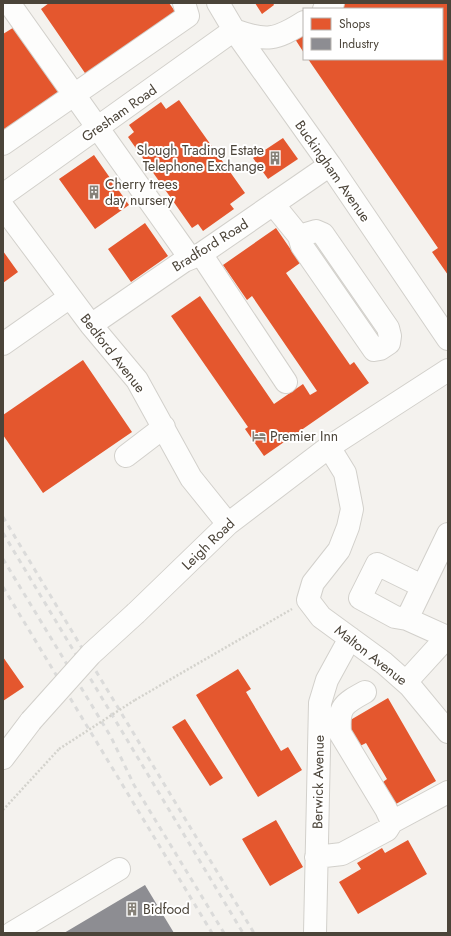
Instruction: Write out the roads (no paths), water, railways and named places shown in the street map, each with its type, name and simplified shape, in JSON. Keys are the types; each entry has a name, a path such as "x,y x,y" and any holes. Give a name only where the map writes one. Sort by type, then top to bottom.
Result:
{"street":[{"path":"9,3 96,128 196,256 286,382"},
{"path":"3,144 188,16 184,3"},
{"name":"Buckingham Avenue","path":"218,3 234,30 330,165 448,339"},
{"path":"234,30 252,37 272,39 292,30 303,23"},
{"name":"Gresham Road","path":"3,194 234,30"},
{"name":"Bradford Road","path":"92,325 330,165"},
{"path":"273,204 299,236 302,246 374,350 380,349 389,342 390,336 388,328 323,234 316,231 299,236"},
{"name":"Bedford Avenue","path":"3,207 70,297 137,380 191,478 228,524"},
{"path":"3,344 70,297"},
{"name":"Leigh Road","path":"3,758 31,720 91,654 136,613 228,524 329,447 448,370"},
{"path":"126,456 164,427"},
{"name":"Malton Avenue","path":"329,447 345,473 352,509 348,527 339,550 313,583 308,600 321,617 406,682 448,732"},
{"path":"406,619 448,534"},
{"path":"406,682 446,637 406,619 395,617 360,598 377,564 422,586"},
{"name":"Berwick Avenue","path":"315,933 320,704 327,680 350,638"},
{"path":"365,692 346,702 341,712 339,721 340,733 386,809 392,822"},
{"path":"316,857 342,854 387,830 392,822 448,792"},
{"path":"12,933 118,868"}],"railway":[{"path":"3,517 254,933"},
{"path":"3,533 243,933"},
{"path":"3,559 111,737 134,785 224,933"},
{"path":"3,587 212,933"}],"place":[{"name":"Slough Trading Estate Telephone Exchange","path":"275,158"},
{"name":"Cherry trees day nursery","path":"94,192"},
{"name":"Premier Inn","path":"259,436"},
{"name":"Bidfood","path":"132,909"}]}
